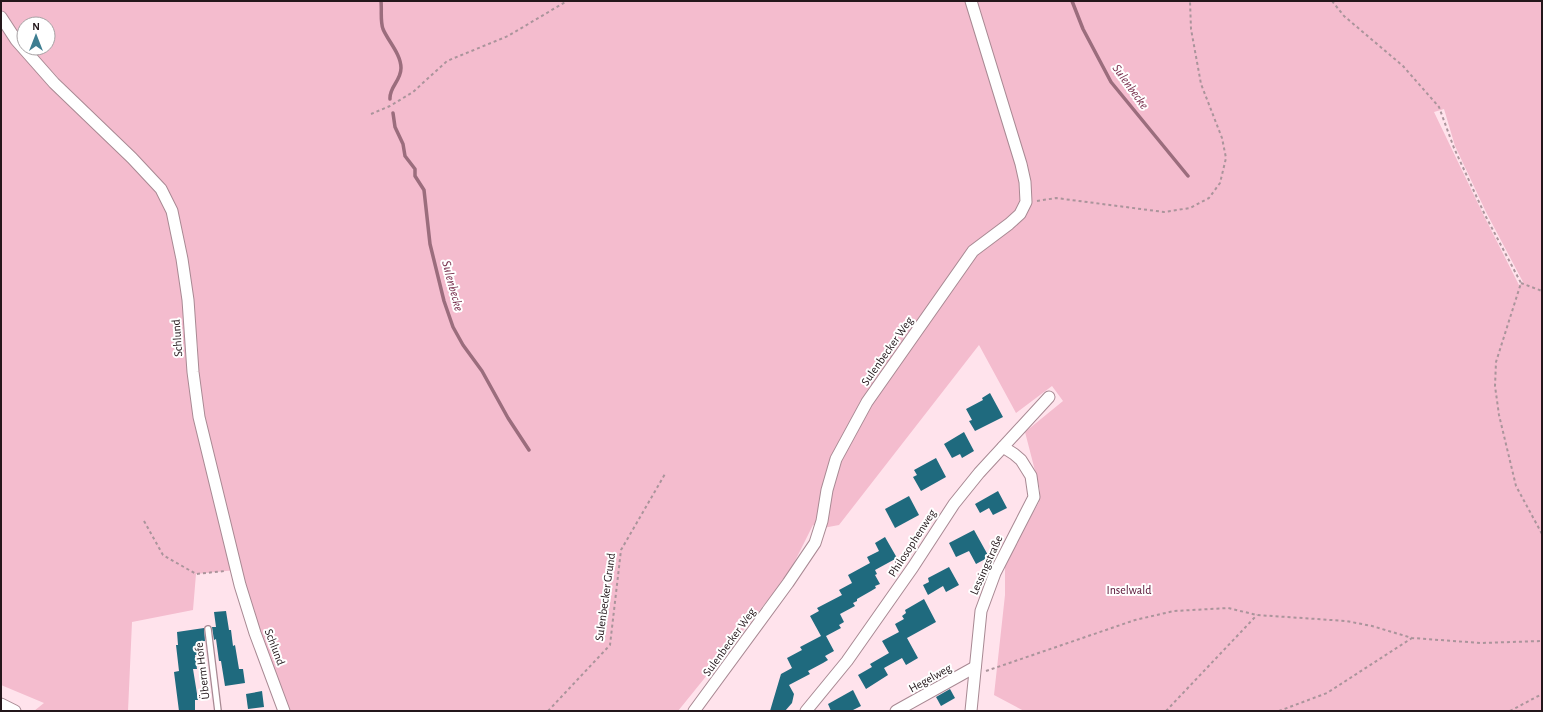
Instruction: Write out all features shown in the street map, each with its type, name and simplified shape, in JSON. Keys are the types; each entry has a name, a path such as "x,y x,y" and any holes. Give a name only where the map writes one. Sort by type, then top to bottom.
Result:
{"street":[{"path":"971,1 1022,164 1026,202"},
{"name":"Schlund","path":"1,17 16,40 54,83 161,188 172,211 178,236 188,300 193,372 199,417 236,570 255,633 284,711"},
{"name":"Sulenbecker Weg","path":"694,711 788,583 815,543 822,521 827,490 836,459 867,402 973,251 1020,214 1026,202"},
{"name":"Philosophenweg","path":"806,711 848,661 913,567 954,504 1003,447 1049,397"},
{"name":"Lessingstraße","path":"971,711 981,611 995,573 1034,497 1031,476 1022,460 1003,447"},
{"name":"Hegelweg","path":"896,711 975,671"},
{"path":"1,704 16,711"}],"lane":[{"name":"Überm Hofe","path":"208,629 218,711"}],"path":[{"path":"371,114 390,106 413,92 447,62 508,36 567,1"},
{"path":"1026,202 1056,198 1164,212 1190,208 1209,198 1220,183 1226,158 1222,138 1201,84 1191,29 1190,1"},
{"path":"1332,1 1344,16 1404,66 1439,107 1454,148 1485,215 1520,283 1542,291"},
{"path":"1520,283 1496,362 1495,386 1498,415 1516,486 1542,534"},
{"name":"Sulenbecker Grund","path":"548,711 610,645 621,550 665,474"},
{"path":"144,521 163,555 196,574 236,570"},
{"path":"975,671 1135,620 1174,611 1228,608 1257,615 1346,622 1372,626 1412,638 1481,643 1542,641"},
{"path":"1166,711 1257,615"},
{"path":"1280,711 1327,693 1412,638"},
{"path":"1510,711 1542,694"}],"green space":[{"name":"Inselwald","path":"1,1 1542,1 1542,711 1024,711 994,695 1005,595 1005,563 1039,502 1040,490 1025,432 1063,401 1052,386 1016,413 979,345 839,525 823,528 813,525 788,575 678,711 290,711 236,570 196,574 193,610 132,622 128,711 34,711 44,703 1,685 1,22 16,38 16,56 33,56 158,190 169,212 173,229 183,301 188,370 235,563 224,496 204,418 198,368 198,348 176,209 103,125 38,56 56,56 56,16 16,16 16,30 1,9","holes":["1444,109 1455,146 1486,212 1523,282 1519,285 1434,112"]}],"building":[{"path":"990,393 1003,417 975,431 969,421 972,420 966,409 983,400 982,398"},
{"path":"964,432 974,451 962,458 960,454 952,458 944,444"},
{"path":"936,458 946,477 921,491 913,477 917,475 914,470"},
{"path":"998,491 1007,508 993,515 989,508 980,513 975,504"},
{"path":"909,496 919,515 895,528 885,509"},
{"path":"974,530 989,557 976,564 969,551 956,557 949,543"},
{"path":"885,537 897,558 875,570 877,574 875,575 880,584 857,599 857,601 853,603 855,606 840,614 844,622 839,625 841,628 826,636 834,651 825,656 828,660 808,671 810,674 789,685 794,694 792,703 785,711 770,711 781,674 792,668 787,658 802,650 800,647 821,636 810,616 819,611 817,608 842,595 839,590 852,583 848,575 870,563 867,557 879,551 875,543"},
{"path":"949,567 959,585 946,592 943,586 928,595 923,585 929,582 928,578"},
{"path":"924,599 936,622 907,638 918,658 906,665 902,658 884,668 888,675 866,689 858,675 872,667 870,664 889,653 882,641 899,632 895,624 904,619 902,616 906,613 905,610"},
{"path":"226,611 233,646 235,645 239,669 243,669 245,683 225,686 221,661 219,661 216,639 214,640 212,627 216,627 214,612"},
{"path":"204,628 205,641 196,642 198,655 195,655 197,669 193,669 198,700 195,700 195,711 179,711 174,672 179,671 176,645 178,645 177,632"},
{"path":"950,689 955,698 941,706 936,697"},
{"path":"853,690 861,706 851,711 831,711 828,704"},
{"path":"262,691 264,707 248,709 246,694"}],"waterway":[{"name":"Sulenbecke","path":"381,1 383,29 397,53 401,68 399,77 391,91 390,99"},
{"name":"Sulenbecke","path":"1072,1 1083,29 1111,82 1188,176"},
{"name":"Sulenbecke","path":"393,113 395,127 403,144 405,156 415,169 415,176 424,190 430,244 444,301 453,327 463,345 482,371 508,418 529,450"}]}
